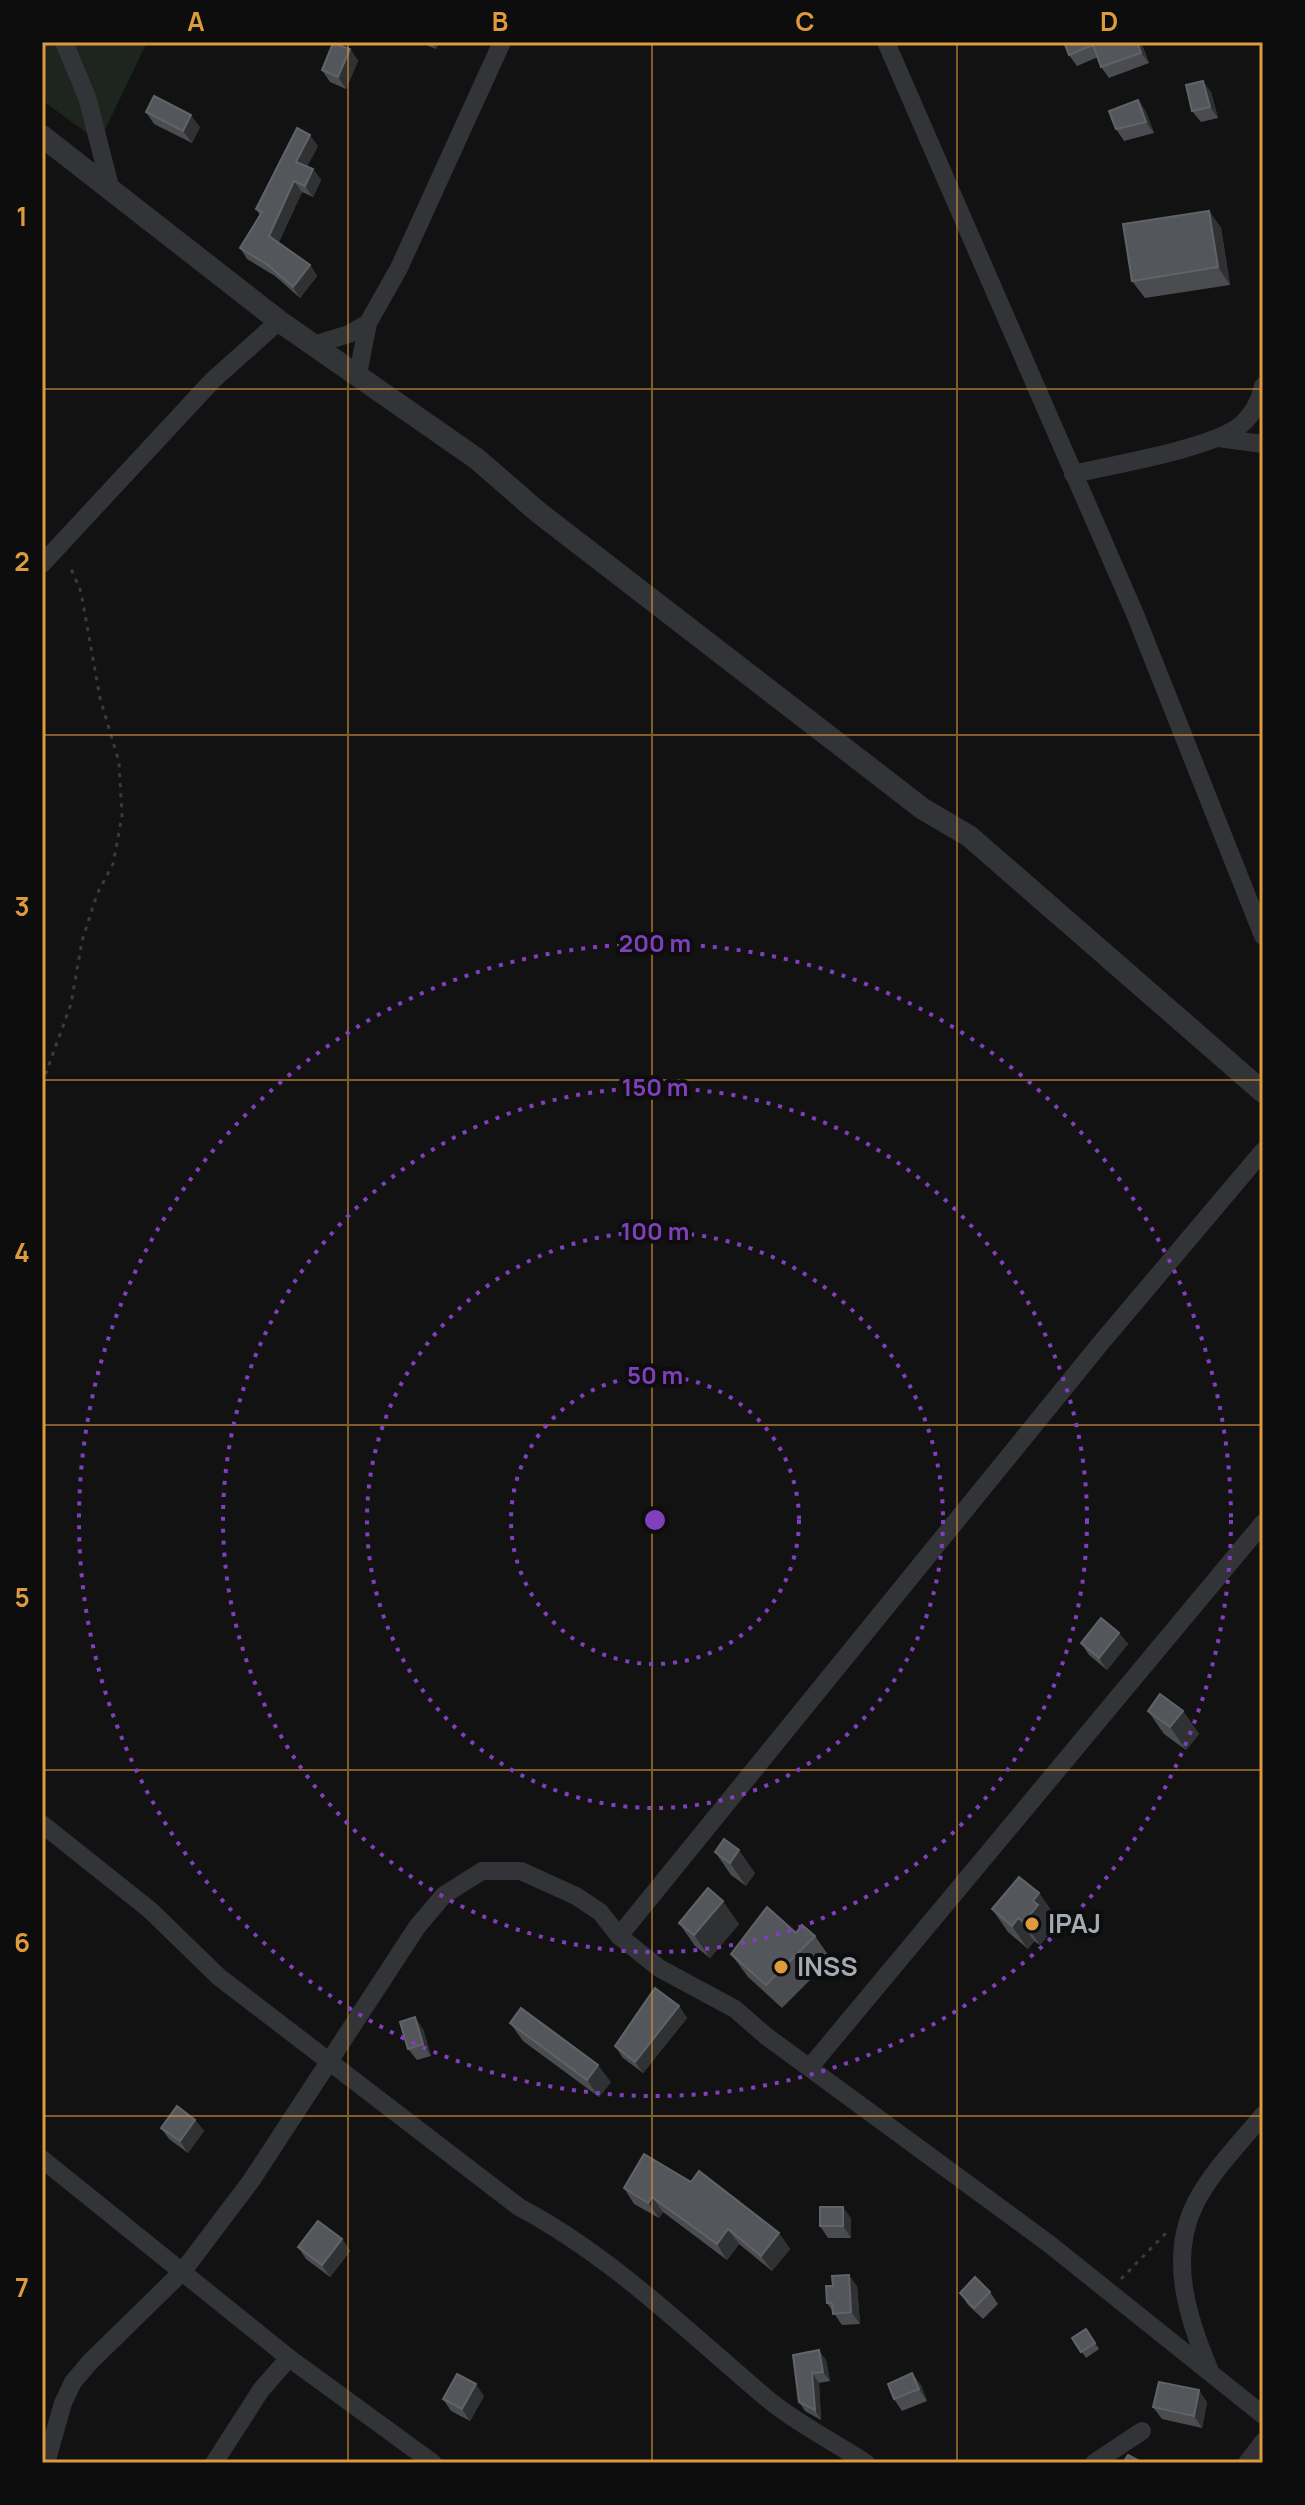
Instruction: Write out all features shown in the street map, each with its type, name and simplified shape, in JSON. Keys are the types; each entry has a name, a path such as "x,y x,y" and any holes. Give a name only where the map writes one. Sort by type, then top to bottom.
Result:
{"street":[{"path":"64,42 87,97 111,190"},
{"path":"358,374 368,323 399,268 502,42"},
{"path":"886,42 1135,614 1263,936"},
{"path":"42,136 279,321 477,459 538,512 923,809 969,836 1263,1092"},
{"path":"42,564 213,380 279,321"},
{"path":"316,344 349,334 368,323"},
{"path":"1073,474 1218,438 1240,426 1251,414 1263,386"},
{"path":"1218,438 1263,444"},
{"path":"619,1936 1100,1344 1263,1151"},
{"path":"810,2067 1263,1523"},
{"path":"42,1824 150,1910 219,1977 519,2207 567,2232 690,2329 765,2397 866,2463"},
{"path":"46,2463 63,2403 73,2382 183,2271 251,2181 417,1927 444,1895 482,1871 521,1871 600,1912 619,1936 659,1968 735,2009 1108,2291 1263,2415"},
{"path":"1211,2374 1184,2298 1186,2239 1195,2205 1263,2115"},
{"path":"42,2159 289,2358 433,2463"},
{"path":"214,2463 261,2390 289,2358"},
{"path":"1094,2463 1142,2431"},
{"path":"1247,2463 1263,2442"}],"path":[{"path":"42,1084 71,1004 82,941 97,894 113,864 122,816 119,762 100,698 81,592 60,544"},
{"path":"1108,2291 1195,2205"}],"shaded area":[{"path":"42,42 147,42 99,142 42,100"}],"building":[{"path":"1064,42 1137,42 1141,53 1101,67 1093,45 1069,55"},
{"path":"333,43 350,49 338,77 322,70"},
{"path":"1203,81 1210,107 1192,111 1186,85"},
{"path":"154,96 191,115 183,131 146,112"},
{"path":"1138,100 1146,122 1116,129 1109,111"},
{"path":"297,128 310,135 296,162 313,169 305,186 294,181 269,236 310,265 293,287 268,265 240,248 262,212 256,209"},
{"path":"1209,211 1218,267 1132,281 1123,224"},
{"path":"1101,1618 1119,1633 1099,1658 1081,1643"},
{"path":"1160,1694 1183,1711 1170,1727 1148,1711"},
{"path":"724,1839 739,1850 730,1863 715,1852"},
{"path":"1019,1877 1039,1893 1033,1901 1038,1905 1024,1922 1018,1918 1012,1926 992,1909"},
{"path":"708,1888 723,1901 694,1935 679,1923"},
{"path":"767,1907 796,1933 802,1925 815,1936 766,1985 731,1954"},
{"path":"655,1988 679,2006 635,2062 615,2046"},
{"path":"521,2008 598,2065 587,2080 510,2023"},
{"path":"415,2017 423,2044 408,2049 400,2022"},
{"path":"177,2106 195,2120 180,2141 161,2128"},
{"path":"644,2154 691,2182 699,2171 779,2233 761,2256 728,2229 717,2244 652,2197 648,2203 624,2188"},
{"path":"820,2207 843,2207 843,2226 820,2226"},
{"path":"318,2221 342,2239 322,2265 298,2247"},
{"path":"849,2275 851,2312 833,2314 832,2303 827,2303 826,2286 833,2286 832,2276"},
{"path":"975,2277 990,2292 974,2308 960,2293"},
{"path":"1086,2329 1095,2343 1081,2352 1072,2338"},
{"path":"819,2350 823,2372 812,2373 815,2410 799,2402 793,2355"},
{"path":"912,2373 919,2389 894,2399 888,2384"},
{"path":"457,2374 476,2384 462,2409 443,2399"},
{"path":"1159,2382 1199,2390 1194,2416 1153,2407"},
{"path":"1128,2455 1143,2463 1123,2463"}],"place":[{"name":"IPAJ","path":"1032,1924"},
{"name":"INSS","path":"781,1967"}]}
